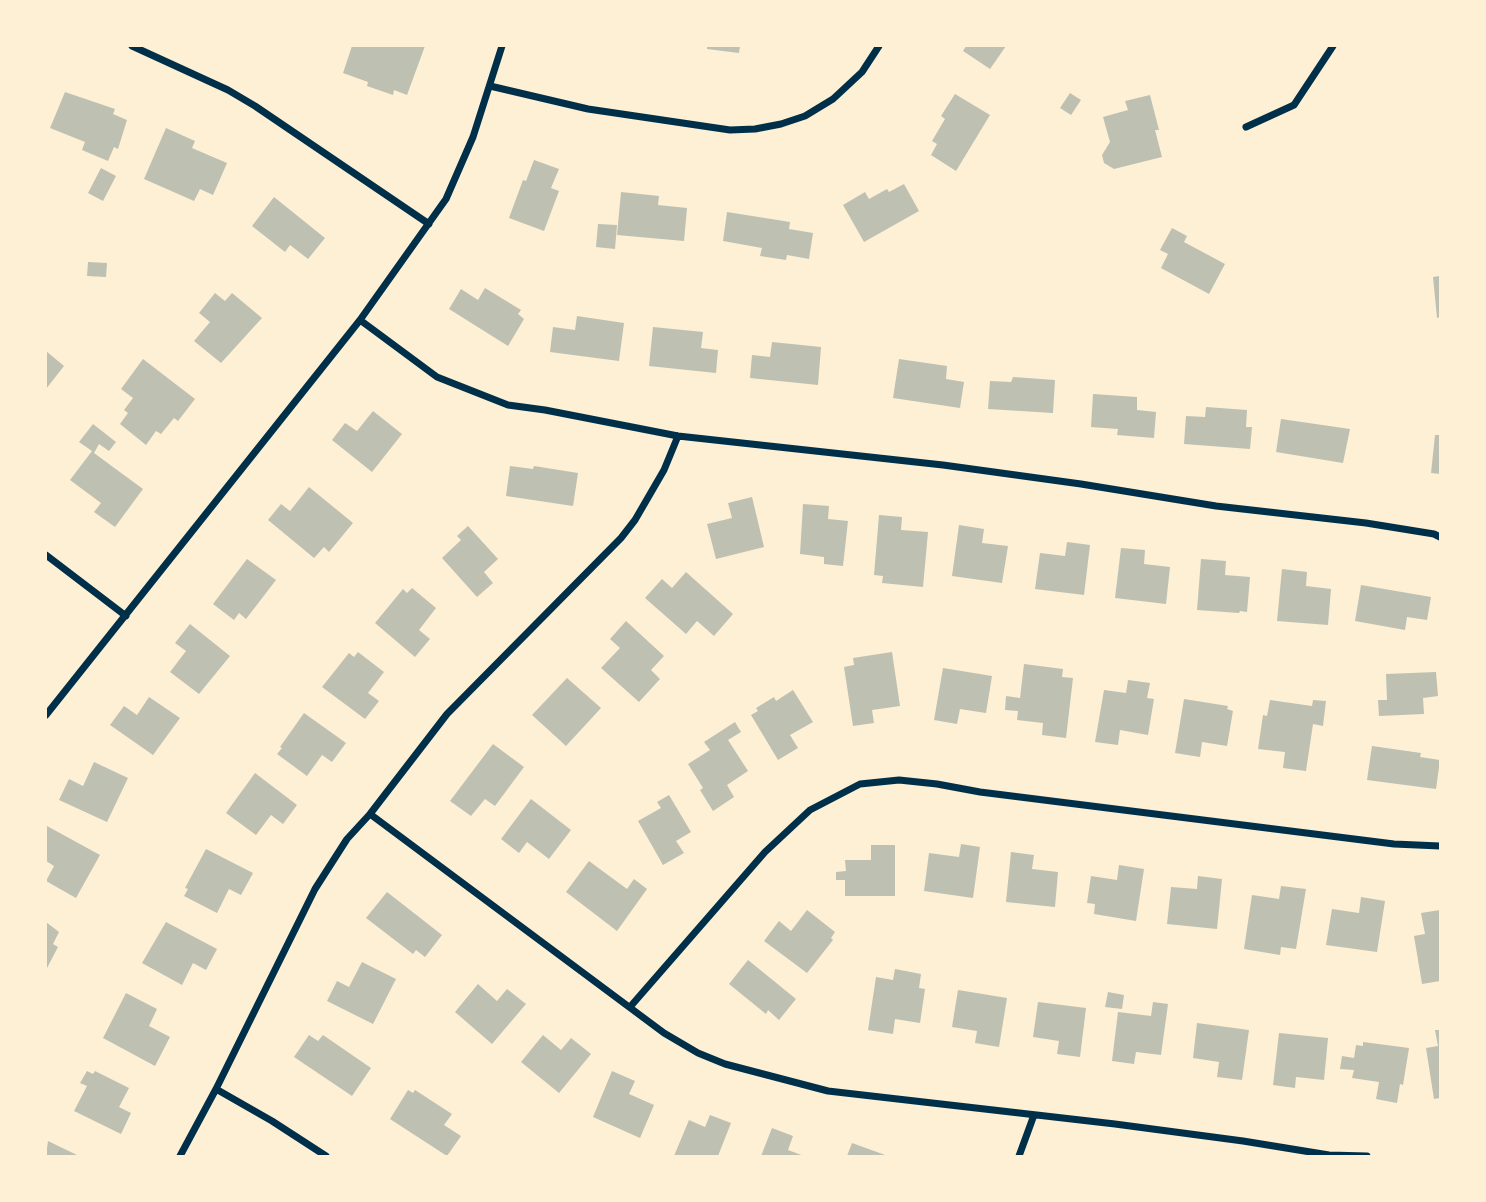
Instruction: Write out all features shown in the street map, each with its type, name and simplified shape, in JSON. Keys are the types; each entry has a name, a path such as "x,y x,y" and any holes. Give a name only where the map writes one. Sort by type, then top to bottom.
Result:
{"street":[{"path":"132,46 228,90 255,106 429,224"},
{"path":"46,715 360,320 429,224 446,199 462,166 502,46"},
{"path":"489,86 588,109 730,130 755,129 806,116 833,99 862,72 879,46"},
{"path":"1246,127 1294,105 1332,46"},
{"path":"360,320 437,377 508,405 678,436 943,464 1216,506 1366,523 1440,537"},
{"path":"180,1157 315,889 347,839 370,814 447,714 621,538 635,520 664,470 678,436"},
{"path":"46,555 125,616"},
{"path":"630,1007 765,852 810,810 860,784 899,780 1394,844 1440,846"},
{"path":"370,814 664,1034 725,1064 828,1091 1243,1141 1329,1156 1367,1157"},
{"path":"216,1089 272,1121 326,1157"},
{"path":"1019,1157 1034,1115"}],"building":[{"path":"352,46 425,46 407,95 394,90 393,95 367,86 368,82 343,73"},
{"path":"707,46 740,46 739,53 707,49"},
{"path":"966,46 1006,46 990,69 963,51"},
{"path":"65,92 115,109 113,114 127,120 118,149 114,147 108,161 82,150 85,142 50,128"},
{"path":"1070,93 1081,100 1071,115 1060,108"},
{"path":"955,94 990,115 956,171 931,155 937,144 932,141 945,119 941,116"},
{"path":"1150,95 1159,130 1155,130 1162,157 1114,169 1104,163 1102,155 1110,142 1103,117 1128,110 1125,101"},
{"path":"166,128 195,141 192,148 227,163 213,195 200,189 194,201 144,179"},
{"path":"534,160 559,169 551,188 559,191 544,231 509,218 523,180 526,181"},
{"path":"101,168 116,176 103,201 88,193"},
{"path":"904,184 919,211 864,242 843,205 865,192 869,199 887,189 889,192"},
{"path":"621,192 659,196 658,205 687,208 684,241 617,235"},
{"path":"274,197 325,238 308,259 290,245 285,252 252,226"},
{"path":"727,212 790,222 789,229 813,233 809,259 787,255 786,260 760,256 762,248 723,241"},
{"path":"598,224 617,225 615,249 596,247"},
{"path":"1172,228 1187,236 1184,242 1225,264 1209,294 1161,268 1168,254 1160,250"},
{"path":"88,262 107,263 106,277 87,276"},
{"path":"1440,276 1440,317 1437,318 1433,277"},
{"path":"485,288 521,310 518,314 524,319 508,346 449,309 461,289 478,300"},
{"path":"215,293 225,301 232,293 262,318 221,363 194,341 210,322 199,313"},
{"path":"577,316 624,323 619,361 550,352 553,327 575,330"},
{"path":"653,327 703,332 701,348 718,350 716,373 649,366"},
{"path":"772,342 821,347 818,385 750,378 752,355 770,357"},
{"path":"46,351 64,366 46,389"},
{"path":"143,359 195,399 178,421 174,418 161,434 156,431 146,445 120,424 128,413 124,410 133,398 121,389"},
{"path":"899,359 947,366 946,379 964,382 960,408 893,398"},
{"path":"1013,377 1055,380 1053,413 988,409 990,381 1011,382"},
{"path":"1093,394 1137,397 1137,410 1156,412 1154,438 1117,435 1118,429 1091,427"},
{"path":"1206,407 1247,410 1246,427 1252,427 1250,449 1184,444 1186,416 1205,417"},
{"path":"373,411 402,434 372,472 332,440 345,423 357,431"},
{"path":"1281,419 1350,429 1343,463 1276,452"},
{"path":"93,424 116,442 109,451 99,444 94,453 143,489 115,527 94,512 101,503 70,480 92,451 79,442"},
{"path":"1435,435 1440,435 1440,474 1431,473"},
{"path":"510,466 533,469 534,466 578,473 573,506 506,496"},
{"path":"309,487 353,523 329,552 324,547 314,558 268,520 281,504 290,511"},
{"path":"752,497 764,547 716,559 707,524 732,518 728,503"},
{"path":"803,504 829,506 828,519 848,521 843,566 824,564 824,557 800,554"},
{"path":"879,515 902,517 901,530 928,532 923,587 882,583 883,576 874,575"},
{"path":"959,525 984,529 982,543 1008,546 1002,583 952,576"},
{"path":"468,526 498,559 484,572 493,583 477,597 442,558 461,540 457,536"},
{"path":"1067,542 1090,545 1084,595 1035,589 1040,553 1065,556"},
{"path":"1121,548 1145,550 1144,564 1170,567 1166,604 1115,598"},
{"path":"247,559 276,580 246,619 239,613 234,620 213,604"},
{"path":"1201,559 1226,561 1225,575 1250,577 1247,612 1197,610"},
{"path":"1282,569 1307,572 1306,586 1331,589 1328,625 1277,621"},
{"path":"686,572 733,614 714,636 697,621 686,634 645,598 662,579 672,588"},
{"path":"1361,585 1431,597 1427,620 1407,617 1405,630 1355,621"},
{"path":"412,588 436,608 419,630 430,639 415,657 375,623 403,589 407,593"},
{"path":"626,621 664,656 651,670 660,679 639,702 601,668 620,648 610,639"},
{"path":"190,624 230,656 199,694 170,672 186,651 175,643"},
{"path":"358,652 384,672 368,693 379,701 365,719 322,687 349,653 354,657"},
{"path":"892,652 900,706 872,710 874,723 853,726 844,667 854,665 853,658"},
{"path":"1024,664 1063,669 1062,677 1073,678 1066,738 1042,735 1043,723 1017,720 1018,711 1005,710 1006,696 1020,698"},
{"path":"943,668 992,676 986,713 960,709 957,724 934,720"},
{"path":"1436,672 1438,696 1423,698 1424,714 1379,716 1378,700 1387,700 1386,674"},
{"path":"567,678 601,708 566,746 532,715"},
{"path":"1128,680 1150,683 1147,698 1154,699 1148,735 1120,730 1118,745 1095,742 1104,690 1126,693"},
{"path":"793,690 813,722 790,735 798,748 778,760 751,715 758,711 756,708 774,697 776,701"},
{"path":"149,697 180,718 153,755 110,725 124,706 137,715"},
{"path":"1184,699 1228,706 1227,709 1233,711 1227,746 1202,742 1200,757 1175,753"},
{"path":"1270,700 1312,706 1313,700 1326,701 1323,726 1313,724 1306,771 1283,768 1285,752 1258,749 1263,715 1267,716"},
{"path":"304,713 346,743 332,762 322,755 307,776 277,754"},
{"path":"735,722 741,732 728,740 748,771 727,785 734,797 713,811 688,764 710,750 704,742"},
{"path":"493,744 524,767 495,806 485,799 471,816 450,801"},
{"path":"1372,746 1421,753 1420,757 1440,760 1436,789 1367,780"},
{"path":"94,762 128,778 107,822 59,800 69,779 83,786"},
{"path":"255,773 297,805 283,824 271,815 256,835 226,813"},
{"path":"669,795 691,832 676,841 684,853 663,865 638,821 661,808 657,802"},
{"path":"531,799 571,830 549,859 527,842 519,853 501,839"},
{"path":"47,826 100,855 76,898 46,881 54,866 46,861"},
{"path":"961,844 980,847 973,898 924,891 929,853 959,857"},
{"path":"871,845 895,845 895,896 845,896 845,880 836,880 836,872 846,871 845,860 871,860"},
{"path":"206,849 253,873 241,895 229,889 217,913 184,896 188,889 185,888"},
{"path":"1011,852 1034,855 1032,869 1058,872 1055,907 1006,902"},
{"path":"589,861 627,889 634,879 647,889 617,931 566,892"},
{"path":"1119,865 1144,869 1136,921 1094,914 1095,904 1087,903 1091,876 1117,880"},
{"path":"1198,876 1222,879 1217,929 1167,924 1171,887 1197,889"},
{"path":"1281,886 1306,889 1296,949 1281,947 1280,955 1244,949 1252,895 1279,899"},
{"path":"387,892 442,935 425,957 416,950 413,954 366,918"},
{"path":"1361,897 1385,901 1377,952 1326,945 1332,909 1359,913"},
{"path":"807,910 835,932 831,938 833,940 807,973 764,941 779,921 791,931"},
{"path":"1440,910 1440,981 1422,984 1414,936 1425,934 1421,913"},
{"path":"46,922 59,932 53,944 58,947 47,968 46,967"},
{"path":"166,922 217,949 206,970 193,963 182,985 142,963"},
{"path":"748,960 796,999 779,1020 768,1010 766,1014 729,984"},
{"path":"362,962 396,979 373,1024 327,1001 337,981 349,987"},
{"path":"895,969 921,974 919,988 925,989 920,1023 895,1019 893,1034 868,1030 876,977 893,980"},
{"path":"478,984 497,1001 507,989 526,1004 492,1044 455,1012"},
{"path":"958,990 1007,998 999,1047 975,1043 977,1031 952,1027"},
{"path":"1108,992 1124,995 1122,1009 1105,1007"},
{"path":"126,993 157,1009 149,1026 170,1037 155,1066 103,1038"},
{"path":"1038,1002 1086,1008 1080,1057 1057,1054 1059,1041 1033,1037"},
{"path":"1153,1002 1168,1004 1161,1055 1136,1052 1134,1064 1112,1061 1118,1012 1151,1016"},
{"path":"1197,1023 1249,1030 1242,1080 1217,1077 1219,1062 1193,1058"},
{"path":"1435,1030 1440,1030 1440,1098 1434,1099 1426,1048 1438,1046"},
{"path":"1279,1033 1328,1038 1324,1080 1296,1077 1295,1088 1273,1085"},
{"path":"309,1035 318,1041 323,1035 371,1068 352,1096 294,1057"},
{"path":"543,1035 561,1050 571,1038 591,1054 559,1093 521,1062"},
{"path":"1363,1042 1409,1048 1397,1103 1376,1099 1379,1082 1352,1078 1354,1070 1340,1069 1342,1056 1354,1058 1356,1045 1363,1046"},
{"path":"87,1071 93,1074 95,1071 129,1088 119,1107 131,1113 121,1134 74,1111 87,1086 80,1083"},
{"path":"612,1071 635,1081 629,1094 654,1105 640,1138 593,1117"},
{"path":"408,1090 413,1093 415,1090 452,1114 444,1125 461,1136 447,1156 390,1119"},
{"path":"710,1115 731,1123 718,1156 674,1156 689,1120 705,1127"},
{"path":"772,1128 793,1136 788,1150 804,1156 761,1156"},
{"path":"48,1141 79,1156 46,1156"},
{"path":"852,1143 888,1156 847,1156"}]}
